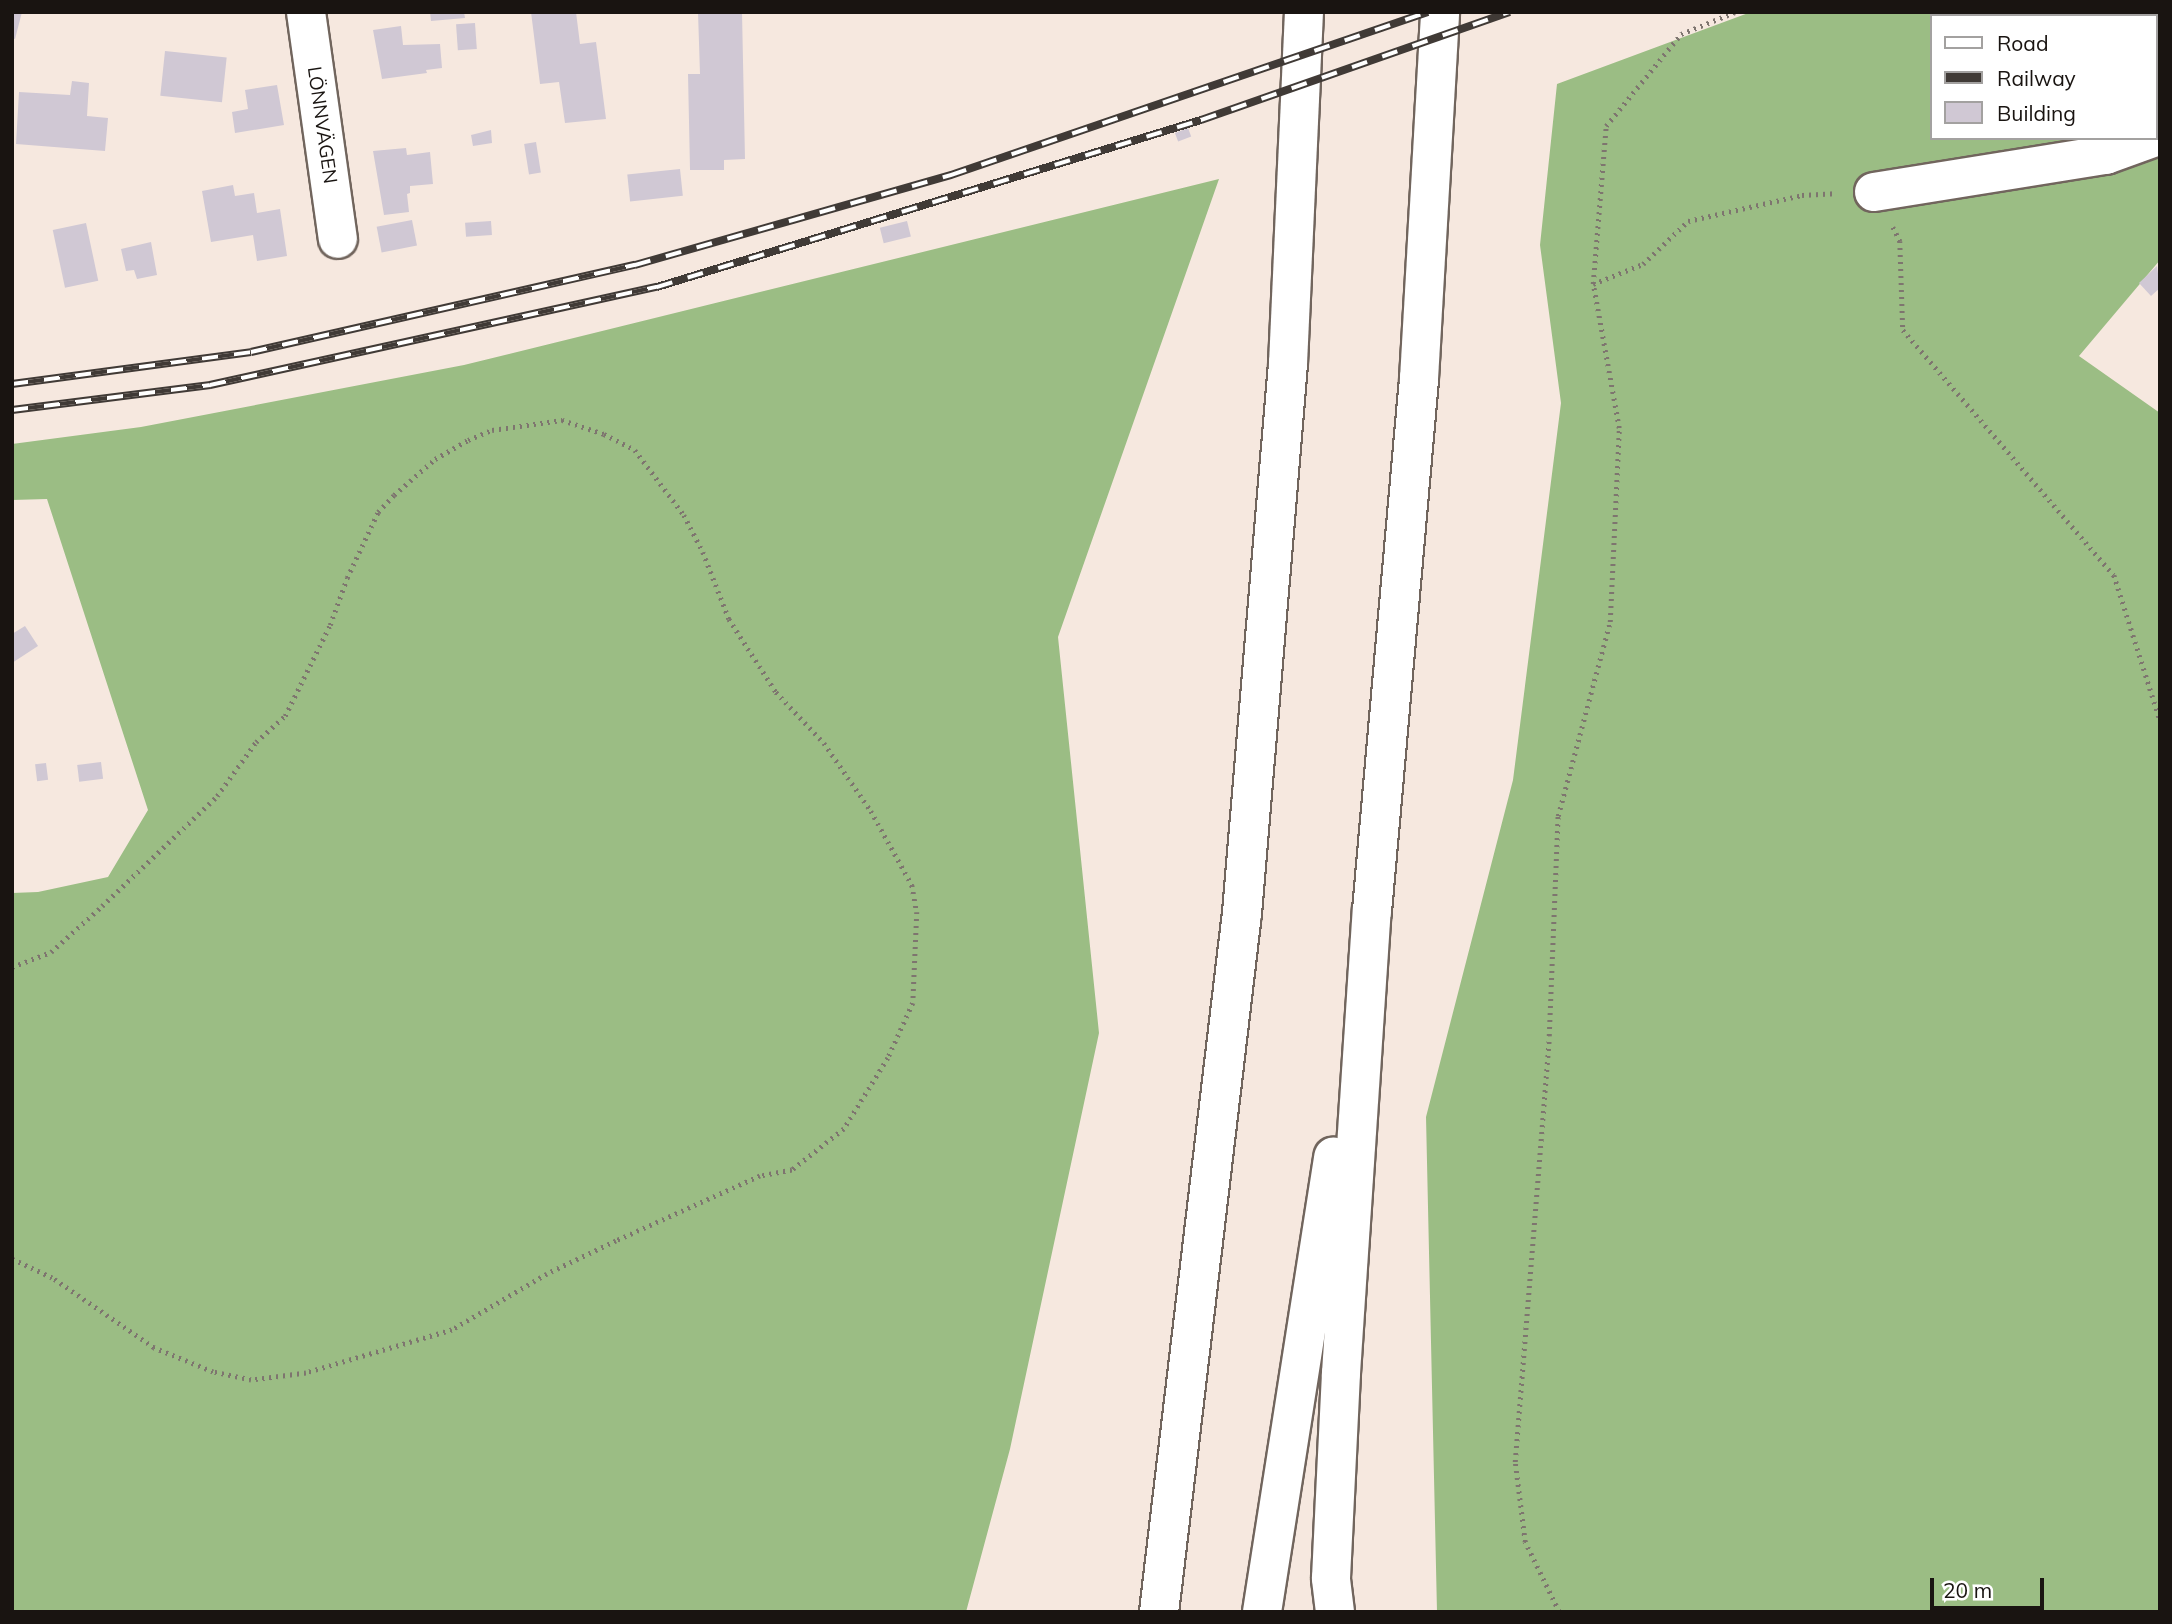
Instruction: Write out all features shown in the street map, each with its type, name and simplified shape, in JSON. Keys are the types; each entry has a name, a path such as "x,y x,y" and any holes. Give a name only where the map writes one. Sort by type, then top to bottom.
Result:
{"main road":[{"name":"LÖNNVÄGEN","path":"306,12 338,239"},
{"path":"1159,1612 1242,913 1288,364 1304,12"},
{"path":"1335,1612 1331,1578 1340,1386 1372,911 1419,379 1440,12"},
{"path":"1874,192 2106,155 2144,140"},
{"path":"1262,1612 1372,911"},
{"path":"1148,1612 1164,1572"}],"path":[{"path":"1559,1612 1525,1542 1515,1462 1549,1036 1558,817 1610,622 1619,428 1592,284 1606,126 1681,34 1735,12"},
{"path":"1592,284 1643,264 1688,221 1802,195 1874,192 1900,240 1903,330 2114,575 2160,720"},
{"path":"12,967 51,952 102,906 218,796 256,742 285,716 330,625 347,578 377,512 394,495 435,459 468,440 492,430 562,420 635,450 684,515 729,619 776,692 824,743 871,811 912,885 917,912 913,1003 888,1058 862,1104 844,1129 792,1170 760,1176 616,1241 547,1274 452,1330 306,1373 251,1380 213,1372 154,1348 52,1278 12,1259"}],"green space":[{"path":"1751,12 2160,12 2160,260 2079,356 2160,413 2160,1612 1437,1612 1426,1117 1513,780 1561,403 1540,245 1557,84"},
{"path":"1219,179 1058,637 1099,1033 1010,1449 966,1612 12,1612 12,893 38,892 108,877 148,810 47,499 12,500 12,444 141,427 464,365"}],"building":[{"path":"12,12 22,12 15,39 12,38"},
{"path":"430,12 464,12 465,18 431,21"},
{"path":"531,12 576,12 580,44 596,42 606,119 565,123 559,82 540,84"},
{"path":"698,12 742,12 745,159 724,160 724,170 690,170 688,74 700,74"},
{"path":"475,23 477,49 458,50 456,24"},
{"path":"401,26 403,45 440,44 442,68 426,70 427,73 382,79 373,30"},
{"path":"165,51 227,57 222,102 160,96"},
{"path":"72,81 89,83 87,116 108,118 105,151 16,144 19,92 70,95"},
{"path":"277,85 284,125 235,133 232,112 248,109 245,90"},
{"path":"1188,128 1191,136 1178,141 1175,133"},
{"path":"491,130 492,143 473,146 471,135"},
{"path":"536,142 541,173 529,174 524,144"},
{"path":"406,148 407,155 430,152 433,184 410,186 410,193 407,194 409,212 384,215 373,151"},
{"path":"680,169 683,196 630,201 627,175"},
{"path":"233,185 235,196 254,193 257,213 280,209 287,256 257,261 253,235 211,242 202,191"},
{"path":"412,220 417,246 382,252 377,227"},
{"path":"491,221 492,235 466,237 465,223"},
{"path":"907,221 911,237 884,243 880,228"},
{"path":"86,223 98,281 65,288 53,230"},
{"path":"151,242 157,275 137,279 134,270 126,271 121,249"},
{"path":"2157,266 2160,288 2151,296 2139,283"},
{"path":"25,626 38,646 12,663 12,634"},
{"path":"101,762 103,779 79,782 77,765"},
{"path":"46,763 48,780 37,781 35,764"}],"railway":[{"path":"12,384 251,352 635,265 951,175 1428,12"},
{"path":"12,410 210,385 657,287 1201,120 1510,12"}]}
